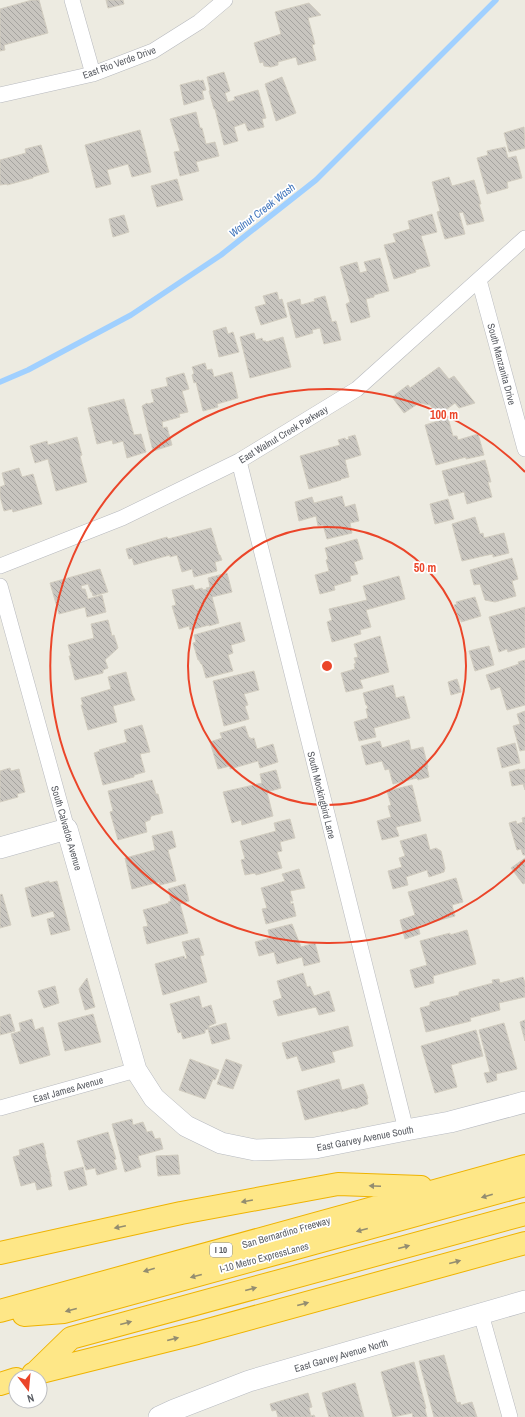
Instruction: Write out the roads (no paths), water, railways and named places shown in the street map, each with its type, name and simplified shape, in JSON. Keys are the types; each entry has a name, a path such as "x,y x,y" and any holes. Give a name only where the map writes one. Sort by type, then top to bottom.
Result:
{"highway":[{"name":"San Bernardino Freeway","path":"0,1312 525,1166"},
{"path":"5,1251 182,1213 338,1184 442,1188"},
{"name":"I-10 Metro ExpressLanes","path":"0,1317 64,1312 525,1185"},
{"path":"34,1369 71,1338 525,1214"},
{"path":"48,1371 198,1333 525,1243"}],"street":[{"path":"72,0 93,74"},
{"name":"East Rio Verde Drive","path":"0,95 93,74 153,51 199,22 225,0"},
{"name":"East Walnut Creek Parkway","path":"0,566 122,518 239,460 357,389 525,238"},
{"name":"South Manzanita Drive","path":"479,280 525,449"},
{"name":"South Mockingbird Lane","path":"239,460 406,1130"},
{"name":"South Calvados Avenue","path":"0,586 67,829 136,1070"},
{"path":"0,848 67,829"},
{"name":"East Garvey Avenue South","path":"136,1070 154,1098 186,1126 221,1143 255,1150 315,1148 450,1122 525,1102"},
{"name":"East James Avenue","path":"0,1108 136,1070"},
{"name":"East Garvey Avenue North","path":"159,1417 249,1381 525,1301"},
{"path":"481,1314 510,1417"}],"waterway":[{"name":"Walnut Creek Wash","path":"0,382 28,370 131,315 221,255 316,180 496,0"}]}
